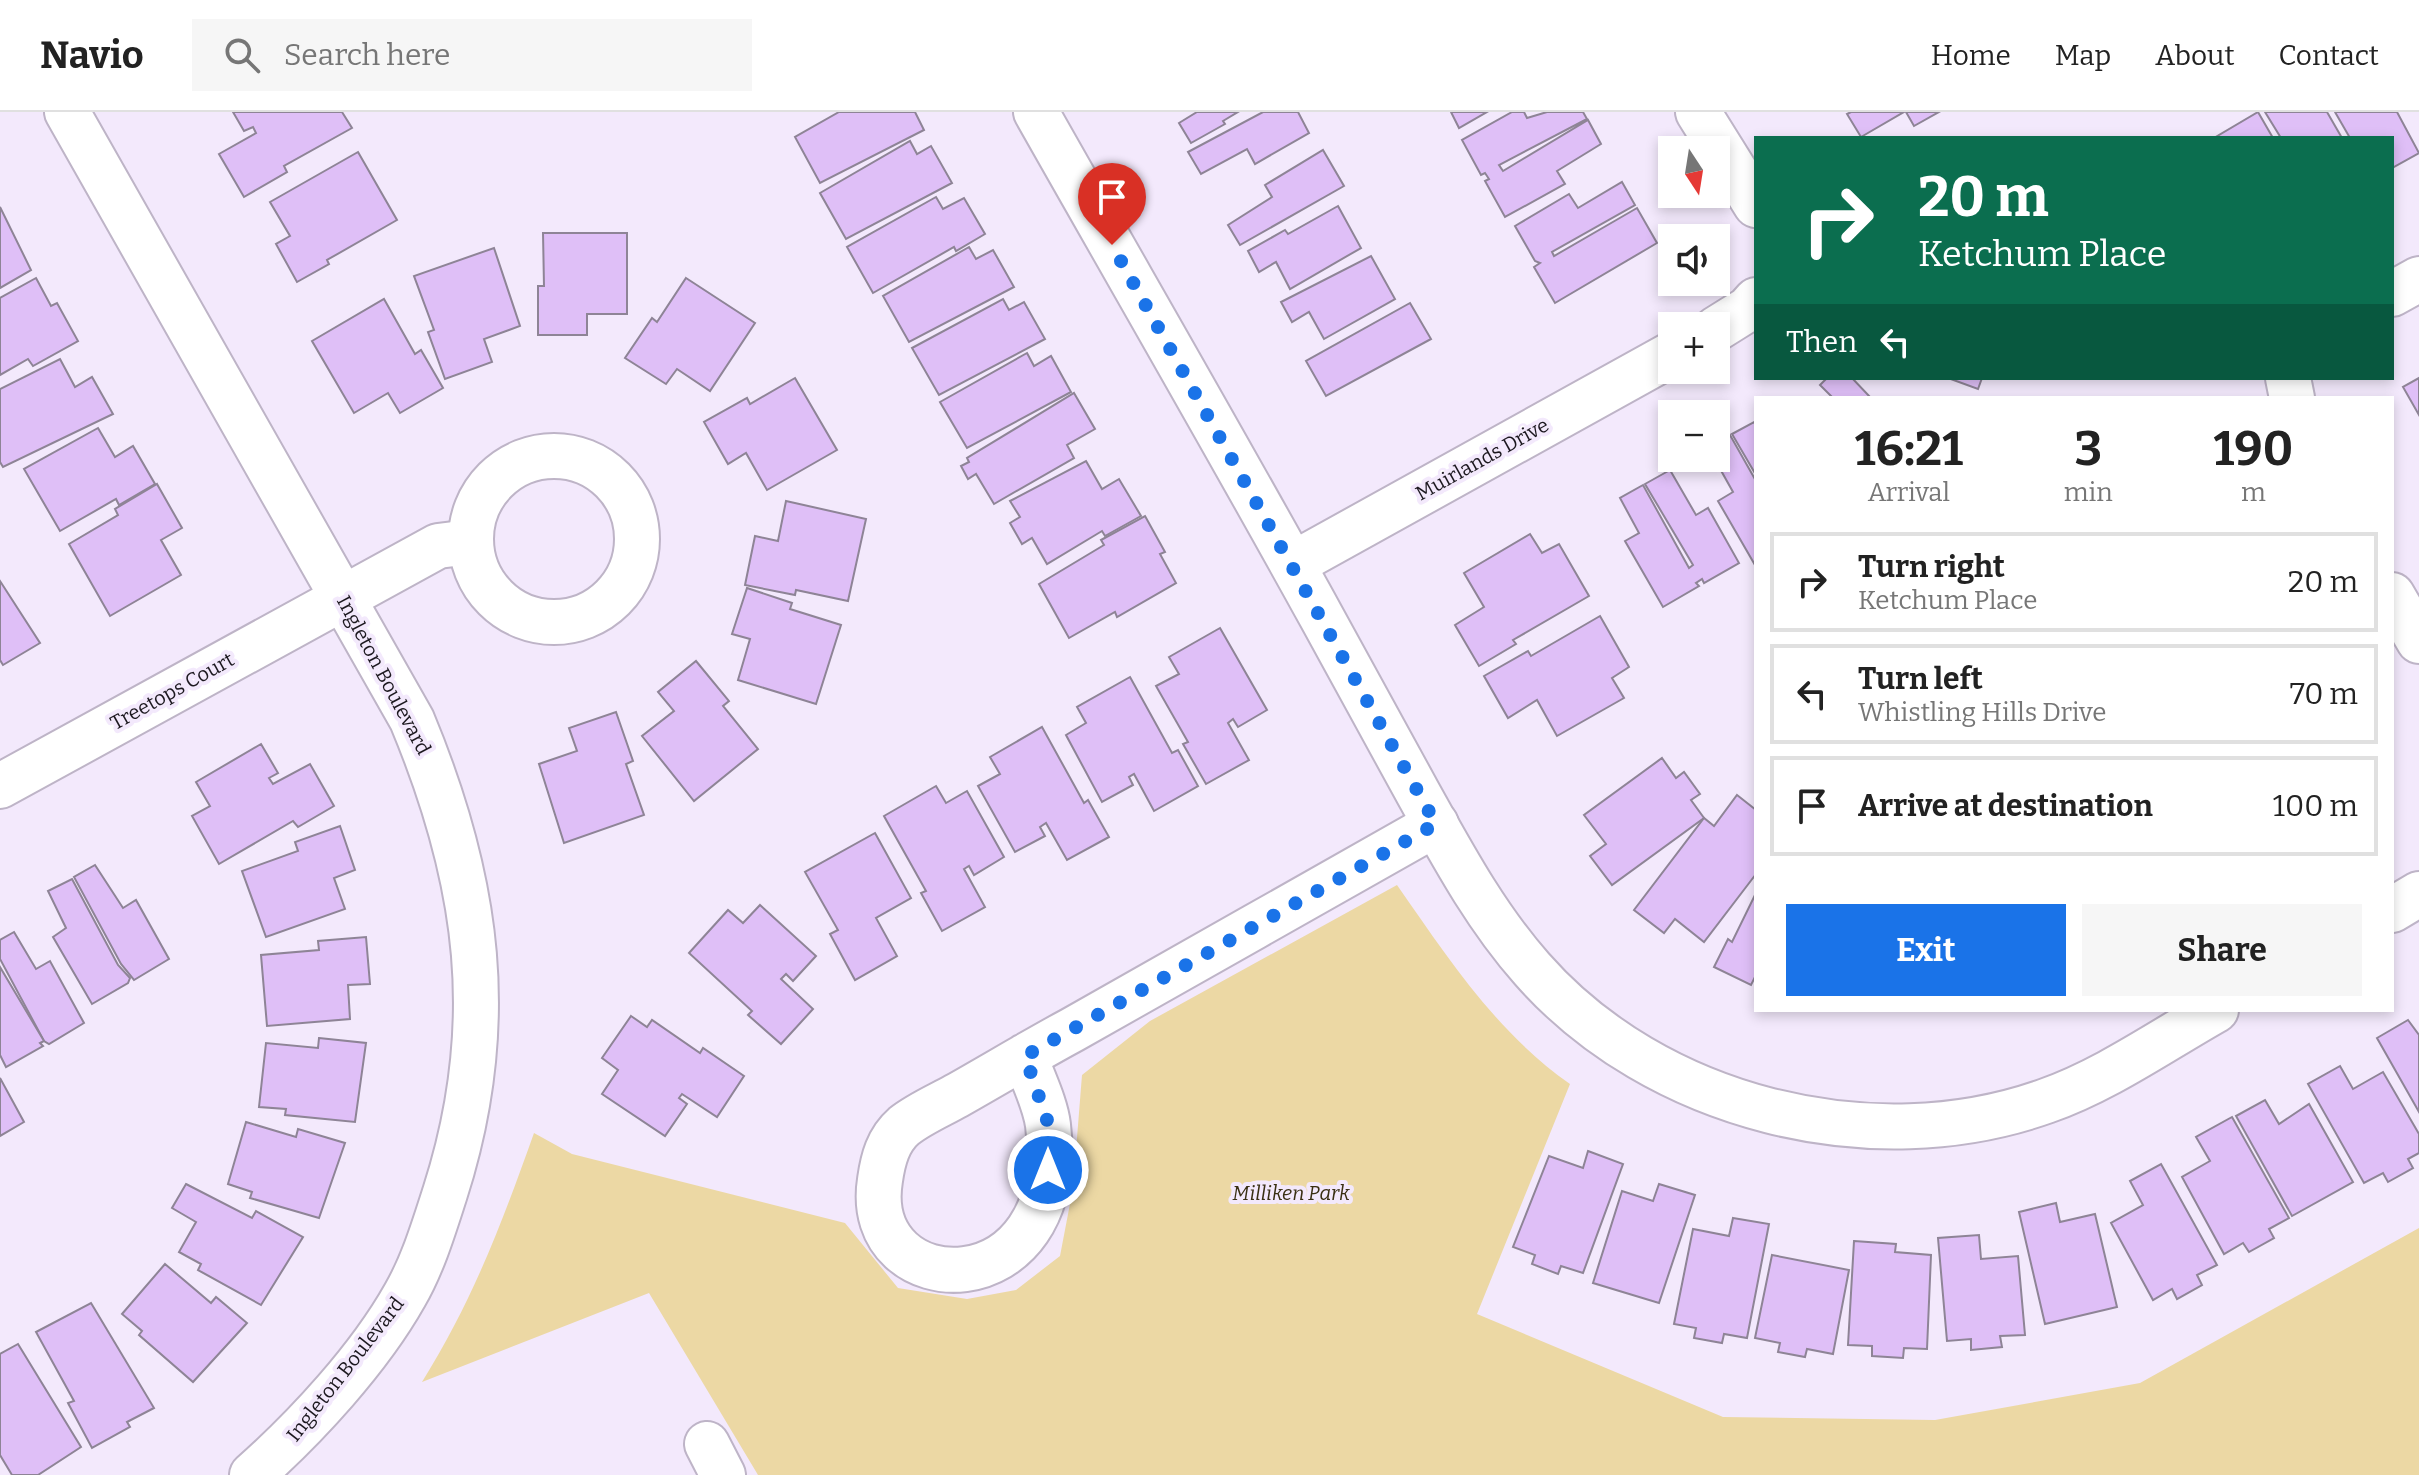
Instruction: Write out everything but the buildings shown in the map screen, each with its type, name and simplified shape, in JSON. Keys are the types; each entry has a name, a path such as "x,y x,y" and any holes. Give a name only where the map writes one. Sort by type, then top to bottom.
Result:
{"street":[{"name":"Ingleton Boulevard","path":"67,112 412,720 448,819 471,910 477,1033 456,1161 434,1229 405,1295 276,1467"},
{"path":"1036,112 1489,914 1532,970 1573,1009 1630,1051 1693,1084 1745,1104 1826,1122 1896,1128 1937,1126 1992,1116 2083,1086 2212,1012"},
{"path":"1698,112 1754,202"},
{"path":"2394,293 2419,279"},
{"path":"1730,320 1754,302"},
{"name":"Muirlands Drive","path":"1293,564 1658,362"},
{"name":"Treetops Court","path":"0,786 438,546 470,542"},
{"path":"2394,598 2419,641"},
{"path":"1025,1056 1048,1123 1048,1170 1040,1210 1020,1241 994,1263 969,1271 936,1270 907,1253 891,1237 880,1215 877,1196 889,1143 905,1126 1025,1056 1436,824"},
{"path":"2394,909 2419,894"}],"green space":[{"name":"Milliken Park","path":"1397,885 1496,1017 1543,1064 1570,1084 1477,1314 1723,1417 1935,1420 2140,1383 2419,1228 2419,1475 758,1475 649,1293 422,1382 457,1321 485,1260 534,1133 572,1154 845,1223 898,1288 967,1299 1016,1290 1060,1256 1073,1188 1082,1075 1150,1021"}],"route":[{"path":"1048,1170 1048,1123 1025,1056 1436,824 1112,245"}]}
